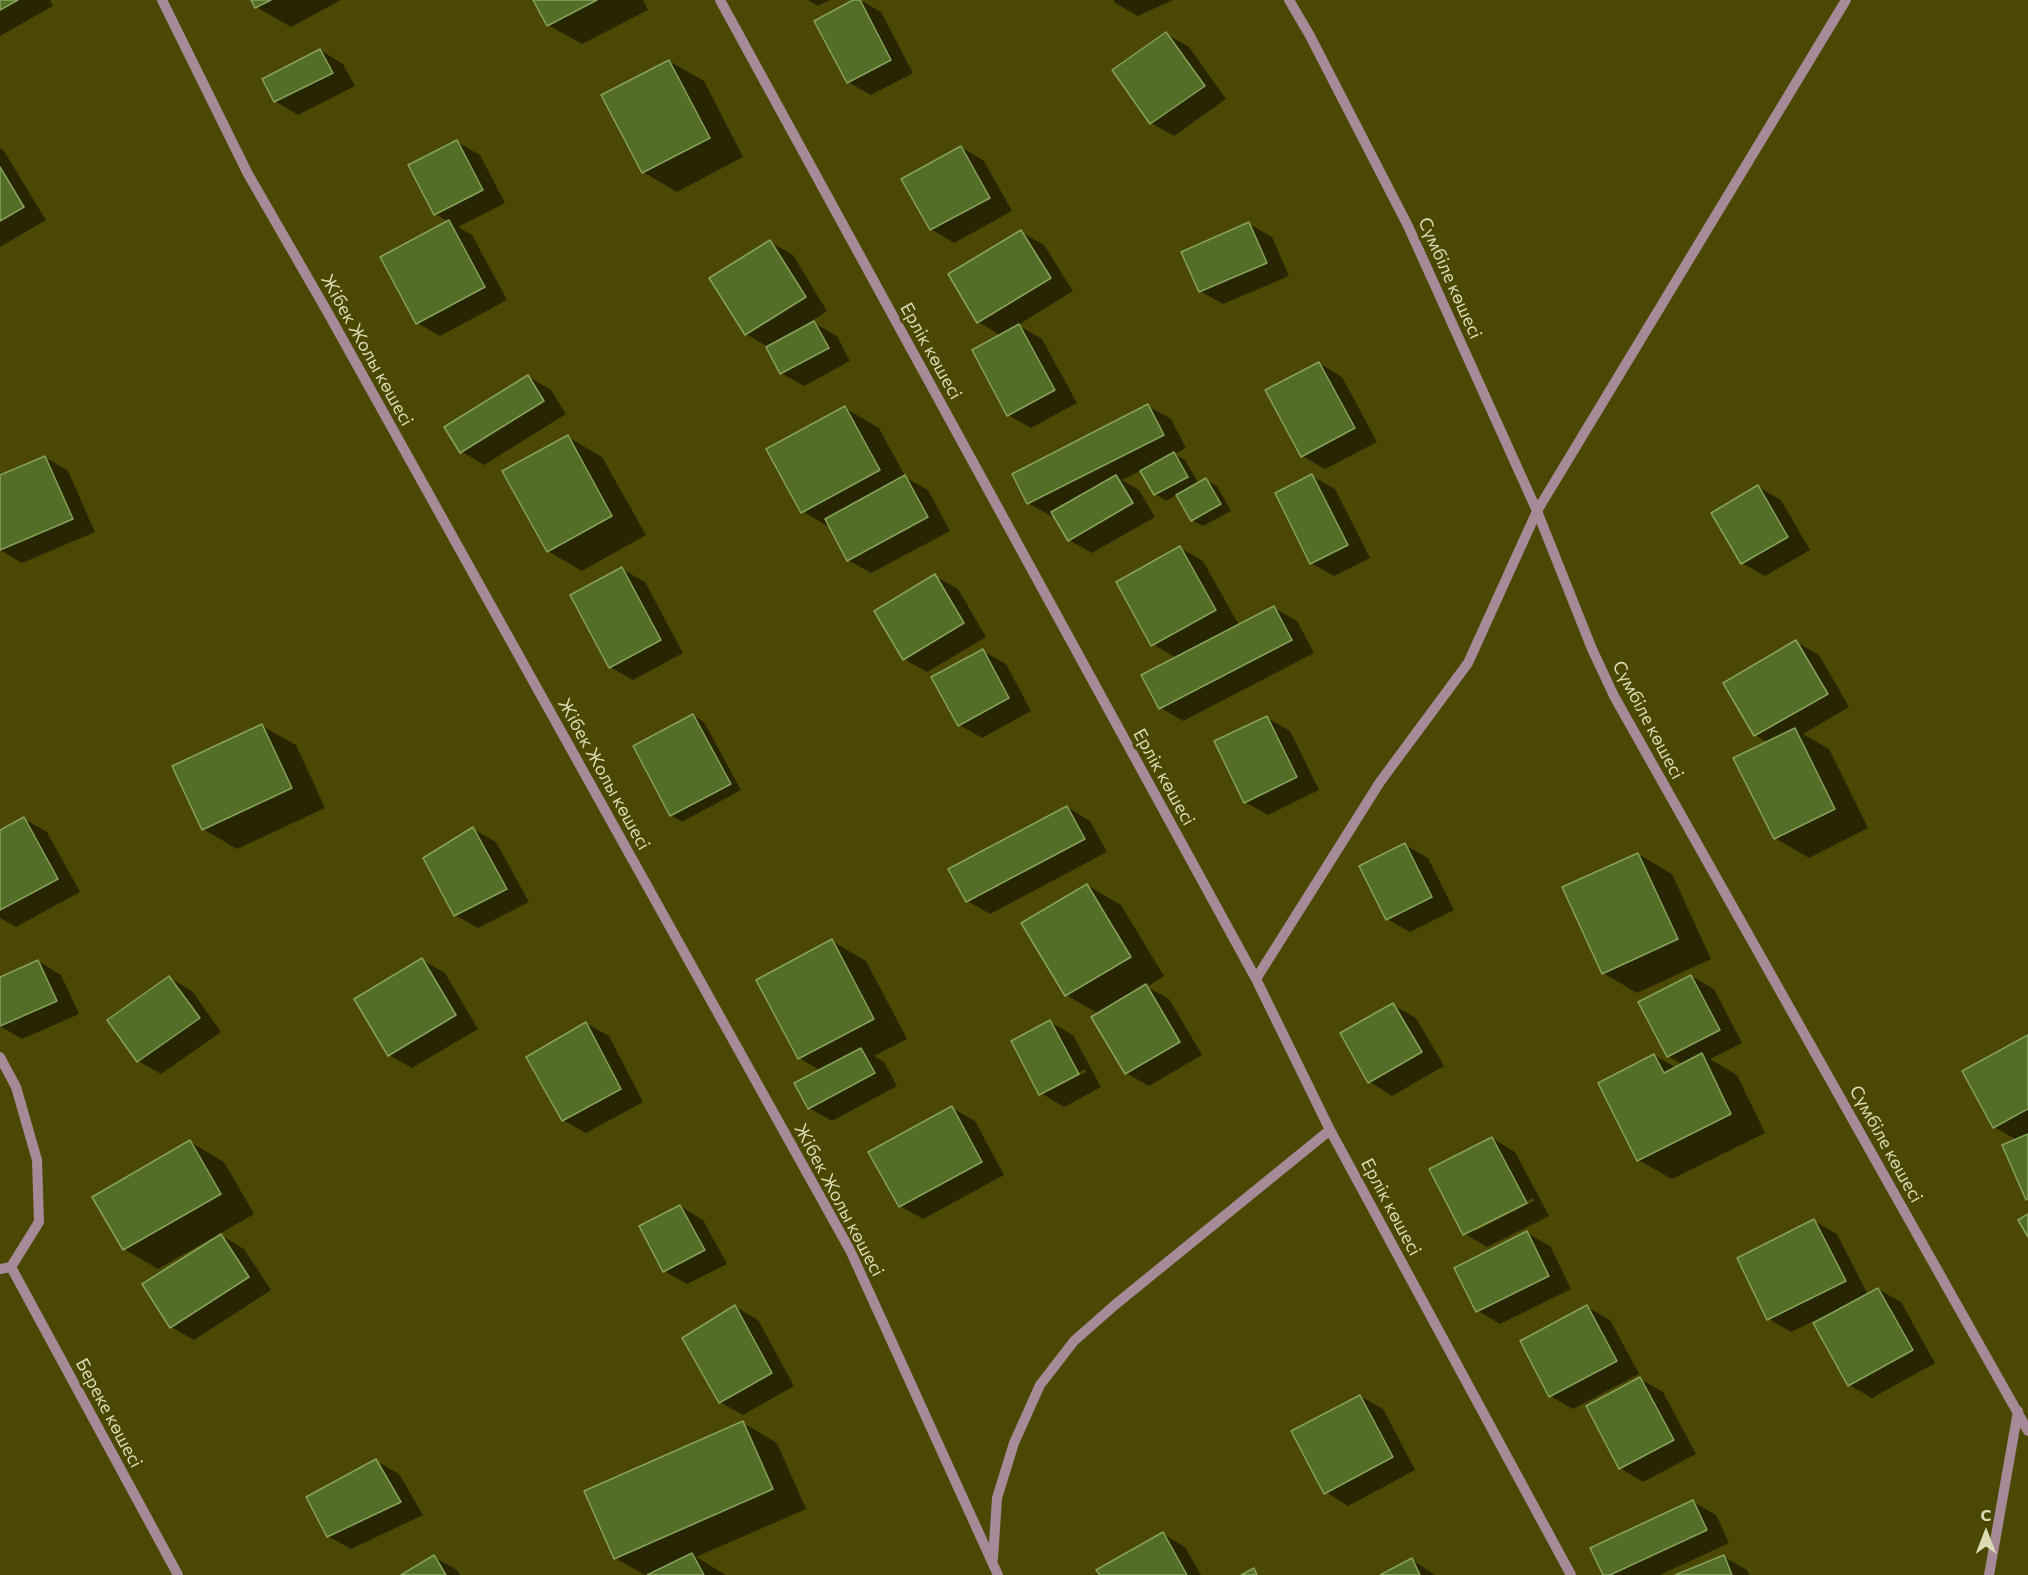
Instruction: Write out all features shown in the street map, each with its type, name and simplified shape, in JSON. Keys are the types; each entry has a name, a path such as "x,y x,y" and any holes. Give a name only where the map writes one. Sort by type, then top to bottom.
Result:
{"street":[{"name":"Жібек Жолы көшесі","path":"162,0 248,174 340,334 850,1250 998,1575"},
{"name":"Ерлік көшесі","path":"720,0 1256,979 1330,1130 1571,1575"},
{"name":"Сүмбіле көшесі","path":"1289,0 1309,34 1408,226 1537,511 1592,649 1614,696 2028,1431"},
{"path":"1256,979 1380,782 1468,663 1537,511 1846,0"},
{"path":"0,1057 16,1086 37,1160 39,1222 5,1268"},
{"path":"992,1562 997,1498 1014,1443 1040,1385 1074,1341 1116,1304 1330,1130"},
{"name":"Береке көшесі","path":"5,1268 178,1575"},
{"path":"1989,1575 2018,1411"}],"building":[{"path":"0,0 18,0 0,10"},
{"path":"251,0 271,0 255,8"},
{"path":"533,0 597,0 547,26"},
{"path":"853,0 860,0 891,60 847,83 814,21"},
{"path":"1166,32 1205,86 1150,124 1112,70"},
{"path":"320,49 333,73 274,102 262,79"},
{"path":"669,60 710,138 642,173 601,95"},
{"path":"457,140 483,190 434,215 408,165"},
{"path":"961,146 990,198 930,230 901,179"},
{"path":"0,167 24,207 0,221"},
{"path":"449,220 485,287 416,324 380,257"},
{"path":"1249,222 1267,263 1199,292 1181,252"},
{"path":"1021,230 1051,278 977,323 948,274"},
{"path":"770,240 806,297 745,335 709,278"},
{"path":"814,321 829,348 780,374 766,347"},
{"path":"1019,324 1055,390 1007,416 972,350"},
{"path":"1319,362 1355,428 1301,457 1265,390"},
{"path":"528,375 544,401 460,453 444,427"},
{"path":"1148,404 1164,435 1027,504 1012,474"},
{"path":"845,406 880,470 801,513 766,449"},
{"path":"568,435 612,516 547,552 502,471"},
{"path":"1174,452 1188,477 1154,495 1140,471"},
{"path":"45,456 73,519 0,550 0,475"},
{"path":"1312,474 1348,545 1310,564 1275,493"},
{"path":"905,475 928,517 847,561 825,519"},
{"path":"1116,475 1133,503 1068,541 1051,512"},
{"path":"1206,478 1221,504 1191,521 1176,495"},
{"path":"1758,485 1788,537 1741,564 1711,513"},
{"path":"1180,546 1216,610 1151,646 1116,582"},
{"path":"622,567 661,640 609,668 570,595"},
{"path":"935,574 964,623 903,660 874,611"},
{"path":"1274,606 1292,640 1159,709 1141,675"},
{"path":"1796,640 1828,694 1754,736 1723,683"},
{"path":"983,649 1009,698 958,726 931,677"},
{"path":"693,714 731,784 670,816 633,746"},
{"path":"1267,716 1297,777 1244,803 1214,741"},
{"path":"262,724 292,788 202,830 172,766"},
{"path":"1795,728 1835,809 1774,839 1733,758"},
{"path":"1067,806 1085,839 966,902 948,869"},
{"path":"24,817 58,879 0,910 0,830"},
{"path":"473,827 507,889 454,916 423,858"},
{"path":"1405,843 1432,897 1386,920 1359,866"},
{"path":"1638,853 1678,939 1602,974 1562,887"},
{"path":"1087,884 1131,957 1065,996 1021,923"},
{"path":"832,939 874,1019 798,1059 756,980"},
{"path":"422,958 456,1015 388,1056 354,999"},
{"path":"38,960 57,1001 0,1026 0,977"},
{"path":"1691,975 1720,1030 1667,1057 1638,1002"},
{"path":"169,976 200,1018 137,1062 107,1020"},
{"path":"1146,984 1180,1042 1125,1074 1091,1017"},
{"path":"1393,1003 1422,1052 1368,1083 1340,1033"},
{"path":"1050,1020 1079,1074 1039,1095 1011,1041"},
{"path":"586,1022 621,1089 562,1121 526,1057"},
{"path":"2028,1035 2028,1109 1993,1128 1962,1071"},
{"path":"861,1048 875,1073 808,1109 794,1083"},
{"path":"1702,1053 1731,1114 1637,1161 1598,1083 1654,1054 1664,1073"},
{"path":"952,1106 982,1162 899,1207 868,1152"},
{"path":"2028,1134 2028,1199 2026,1200 2002,1145"},
{"path":"1492,1137 1527,1203 1463,1235 1429,1169"},
{"path":"190,1140 221,1194 123,1250 92,1197"},
{"path":"680,1205 705,1250 663,1272 639,1226"},
{"path":"2028,1214 2028,1237 2018,1220"},
{"path":"1814,1219 1846,1281 1767,1320 1737,1258"},
{"path":"1527,1231 1549,1276 1476,1312 1454,1268"},
{"path":"221,1234 249,1277 170,1328 142,1284"},
{"path":"1878,1288 1913,1350 1848,1386 1813,1323"},
{"path":"735,1305 772,1373 719,1403 682,1338"},
{"path":"1587,1305 1617,1361 1549,1397 1520,1341"},
{"path":"1640,1377 1674,1440 1619,1469 1586,1406"},
{"path":"1360,1395 1393,1457 1324,1494 1291,1431"},
{"path":"743,1421 773,1489 614,1559 584,1491"},
{"path":"376,1459 401,1502 327,1537 306,1497"},
{"path":"1693,1500 1707,1530 1610,1575 1603,1575 1590,1548"},
{"path":"1163,1532 1187,1575 1100,1575 1096,1570"},
{"path":"692,1553 704,1575 647,1575"},
{"path":"434,1555 446,1575 401,1575"},
{"path":"1724,1555 1732,1575 1675,1575"},
{"path":"1412,1558 1420,1575 1380,1575"},
{"path":"1254,1568 1257,1575 1241,1575"}]}
